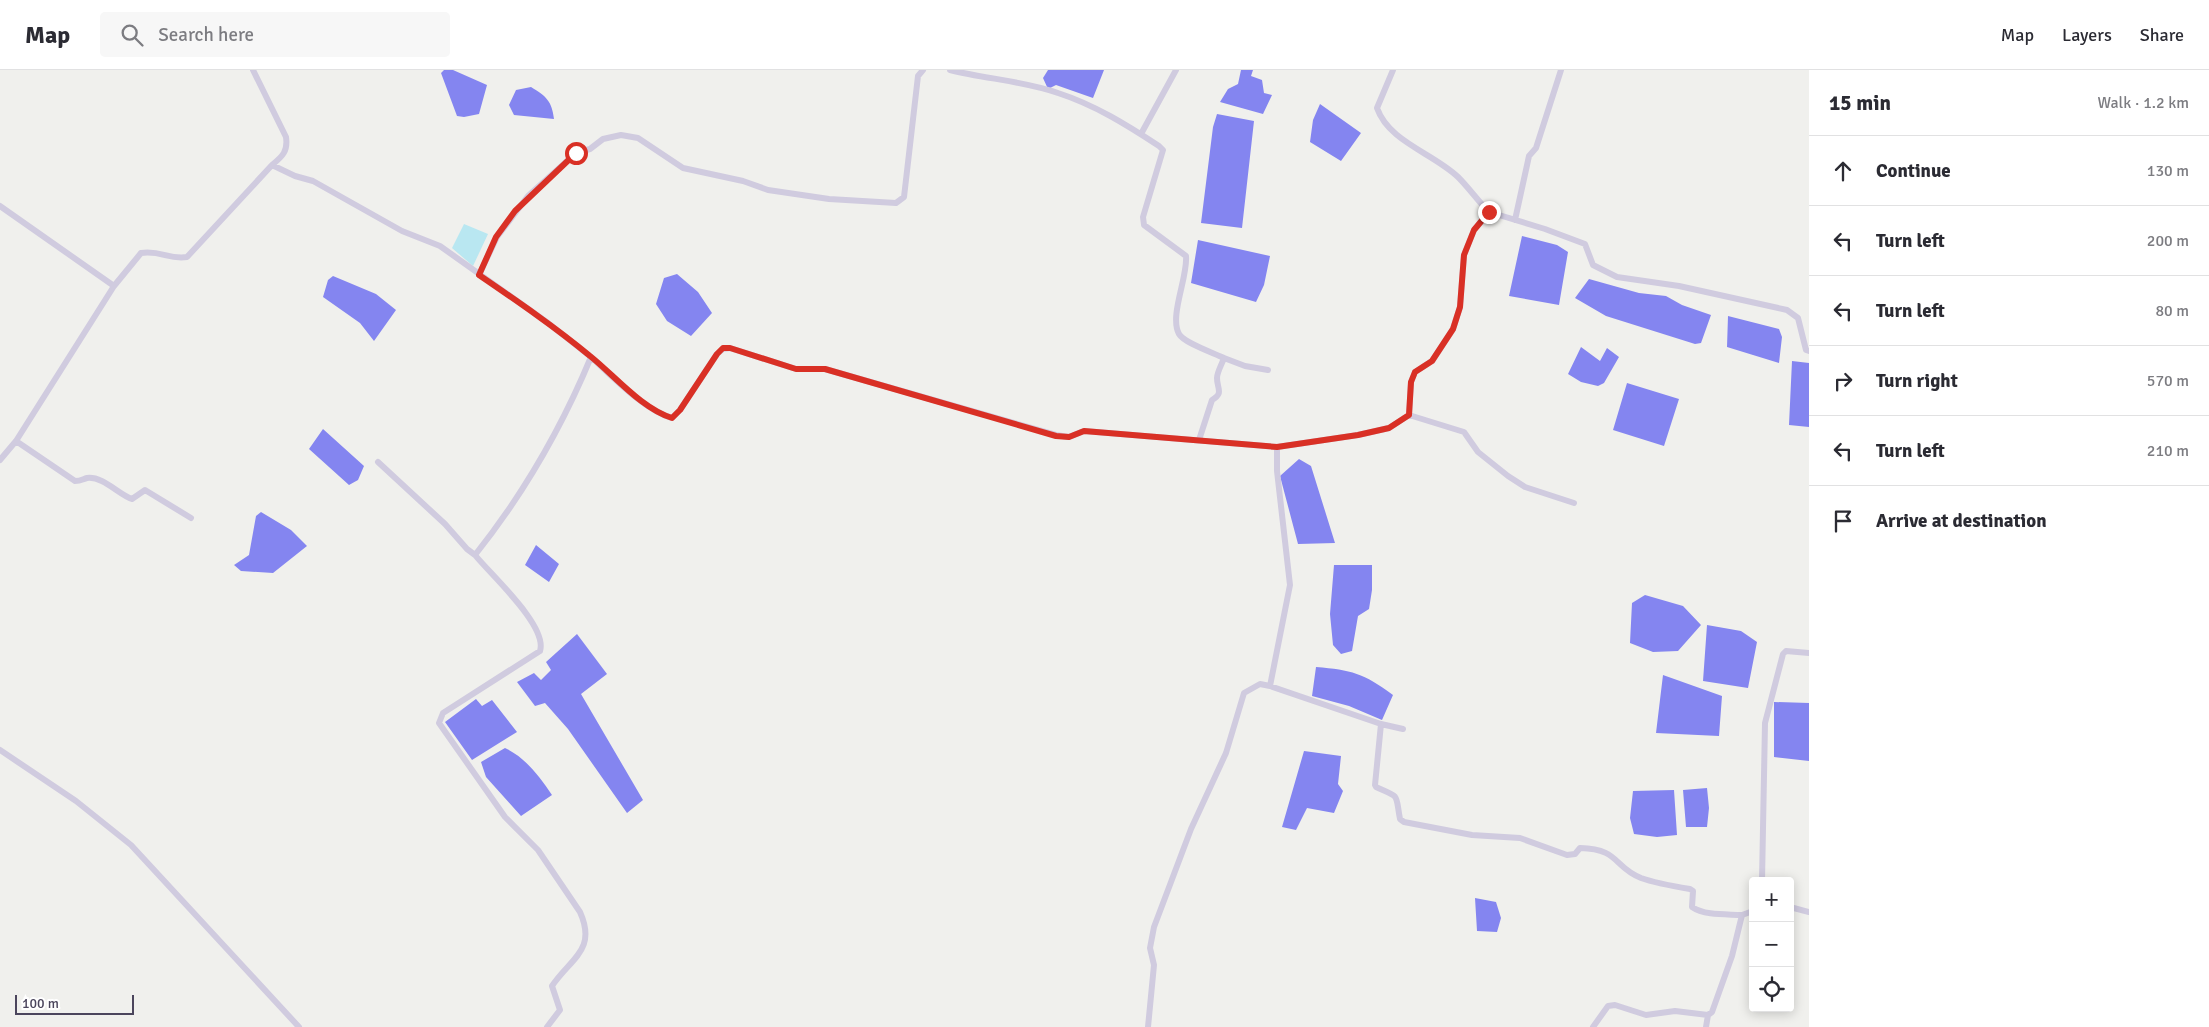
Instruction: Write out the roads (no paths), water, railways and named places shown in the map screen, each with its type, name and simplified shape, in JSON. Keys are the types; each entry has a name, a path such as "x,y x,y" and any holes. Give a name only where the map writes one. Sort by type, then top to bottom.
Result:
{"street":[{"path":"0,460 16,440 114,286 141,253 154,251 177,259 187,257 272,165 283,156 287,147 286,137 253,70"},
{"path":"479,275 496,237 528,196 576,153 590,149 603,140 621,135 638,138 684,168 743,181 768,190 829,199 896,203 901,201 904,197 918,76 923,70"},
{"path":"950,70 1057,92 1088,104 1141,134 1163,150 1143,217 1144,225 1186,256 1177,320 1180,334 1187,341 1224,358 1245,366 1268,370"},
{"path":"1141,134 1176,70"},
{"path":"1393,70 1377,108 1380,118 1390,129 1457,176 1489,212 1585,244 1593,265 1617,277 1679,286 1787,310 1798,318 1803,342 1806,350 1809,351"},
{"path":"1515,220 1529,156 1536,148 1562,70"},
{"path":"272,165 295,176 314,181 402,232 440,246 548,323 621,384 663,415 672,418 680,410 717,354 723,348 730,348 796,369 825,369 1056,436 1069,437 1084,431 1277,447 1358,435 1389,428 1409,415"},
{"path":"0,206 114,286"},
{"path":"1409,415 1413,377 1415,372 1435,357 1453,329 1460,307 1464,255 1474,230 1489,212"},
{"path":"475,555 496,531 530,474 580,384 591,357"},
{"path":"1199,440 1212,400 1218,397 1220,391 1217,378 1224,358"},
{"path":"1409,415 1464,432 1478,452 1525,487 1574,503"},
{"path":"16,440 75,481 88,478 103,482 121,495 132,499 145,490 191,518"},
{"path":"1270,686 1290,585 1277,471 1277,447"},
{"path":"378,462 445,524 475,555 512,597 540,634 542,644 540,651 443,713 439,723 505,816 538,850 580,912 585,923 587,933 584,946 552,986 560,1010 547,1027"},
{"path":"1762,877 1764,723 1782,654 1792,650 1809,652"},
{"path":"1148,1027 1154,965 1150,948 1154,927 1167,890 1226,753 1244,693 1260,684 1270,686 1381,724 1403,729"},
{"path":"1381,724 1375,785 1376,787 1393,792 1396,797 1400,820 1472,835 1520,838 1567,855 1575,854 1580,848 1594,849 1609,853 1640,878 1692,890 1692,907 1701,912 1742,915 1749,912"},
{"path":"0,750 76,801 131,845 299,1027"},
{"path":"1794,908 1809,912"},
{"path":"1706,1027 1708,1015 1716,1005 1742,915"},
{"path":"1593,1027 1608,1006 1615,1005 1646,1015 1675,1011 1708,1015"}]}
